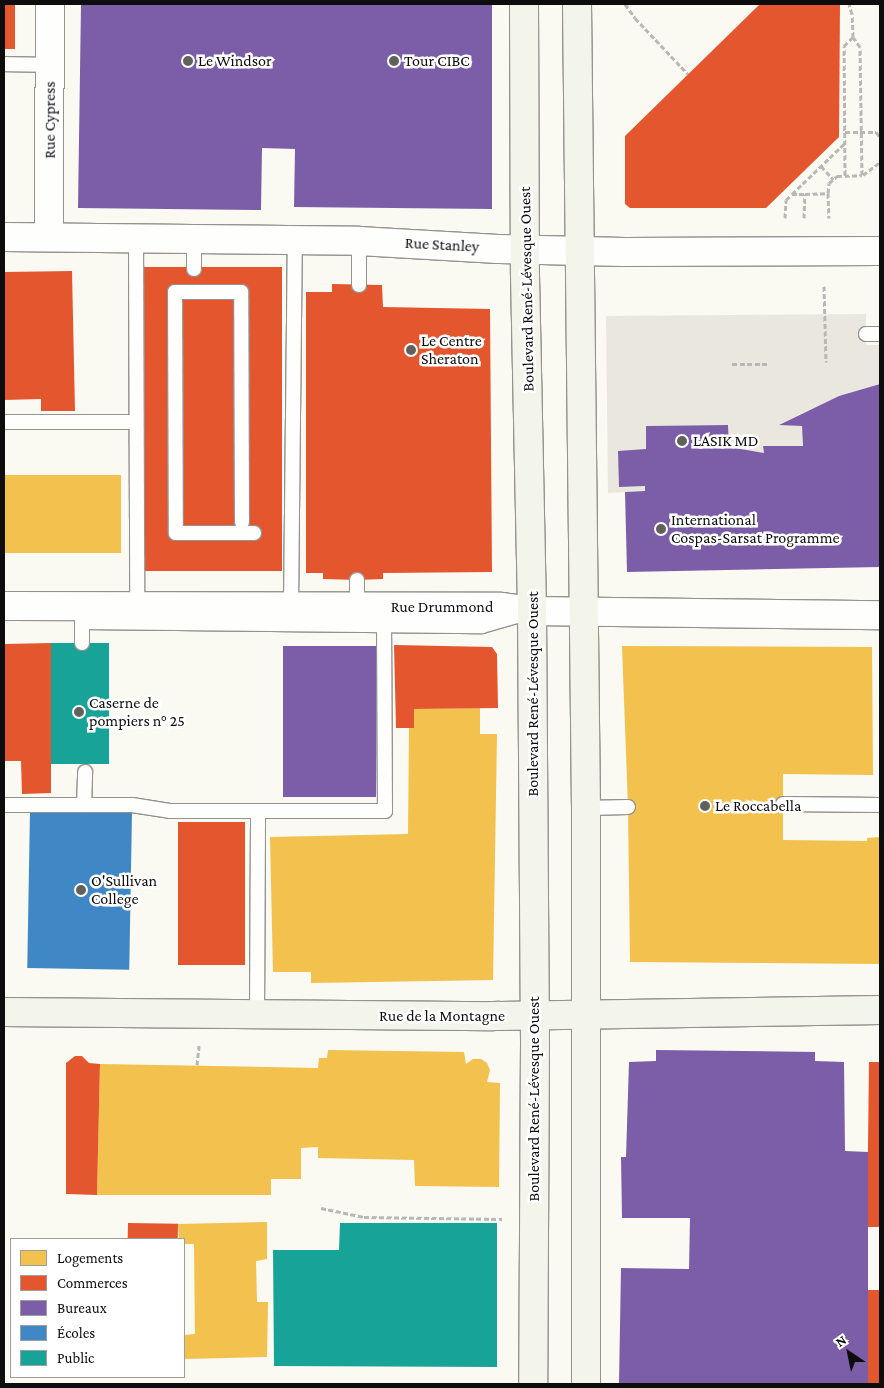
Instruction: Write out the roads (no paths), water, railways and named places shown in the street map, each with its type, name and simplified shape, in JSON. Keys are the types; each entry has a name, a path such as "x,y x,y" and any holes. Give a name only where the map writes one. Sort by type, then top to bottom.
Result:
{"main road":[{"name":"Boulevard René-Lévesque Ouest","path":"524,4 525,250 532,611 534,1015 532,1384"},
{"path":"577,4 586,808 586,1384"},
{"name":"Rue de la Montagne","path":"4,1012 534,1015 880,1010"}],"street":[{"name":"Rue Cypress","path":"50,4 50,237"},
{"name":"Rue Stanley","path":"4,237 295,239 581,251 880,251"},
{"name":"Rue Drummond","path":"4,606 82,614 137,615 357,607 384,616 501,607 532,611 880,615"}],"lane":[{"path":"4,64 50,65"},
{"path":"4,805 132,805 170,811 385,812 384,616 137,615 136,237"},
{"path":"194,237 194,269"},
{"path":"292,608 295,239"},
{"path":"359,241 359,285"},
{"path":"242,522 241,292 175,292 176,533 254,533"},
{"path":"4,422 136,422"},
{"path":"357,580 357,607"},
{"path":"82,614 82,643"},
{"path":"84,805 85,772"},
{"path":"783,804 880,804"},
{"path":"586,808 628,807"},
{"path":"257,1014 258,812"}],"place":[{"name":"Le Windsor","path":"188,61"},
{"name":"Tour CIBC","path":"394,61"},
{"name":"Le Centre Sheraton","path":"411,350"},
{"name":"LASIK MD","path":"682,441"},
{"name":"International Cospas-Sarsat Programme","path":"661,529"},
{"name":"Caserne de pompiers n° 25","path":"79,712"},
{"name":"Le Roccabella","path":"705,806"},
{"name":"O'Sullivan College","path":"81,890"}]}
